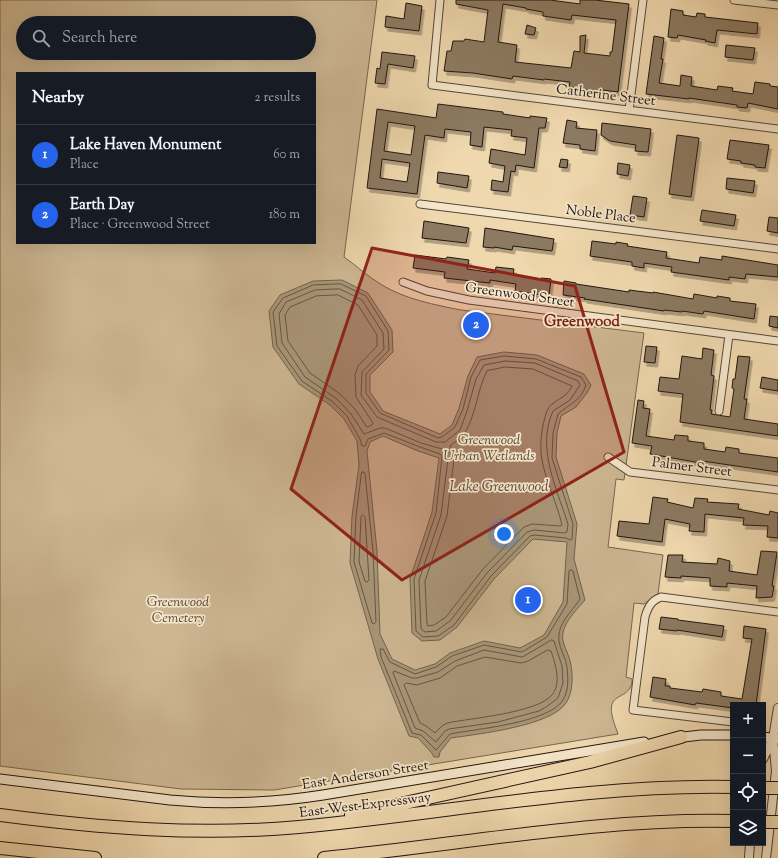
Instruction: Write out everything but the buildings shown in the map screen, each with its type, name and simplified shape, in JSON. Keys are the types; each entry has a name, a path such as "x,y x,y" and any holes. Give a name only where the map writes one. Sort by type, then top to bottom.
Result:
{"highway":[{"path":"300,827 384,806 590,762 681,737"},
{"name":"East-West Expressway","path":"0,815 122,828 232,831 300,827 578,794 682,787 730,787"},
{"path":"766,788 778,788"},
{"path":"0,808 122,828"},
{"path":"324,858 566,829 633,824 730,821"},
{"path":"766,822 778,822"},
{"path":"0,848 95,858"}],"main road":[{"name":"East Anderson Street","path":"0,779 170,800 223,803 269,802 323,795 681,737 730,735"},
{"path":"766,737 776,738"}],"street":[{"name":"Catherine Street","path":"440,0 432,85 778,129"},
{"path":"629,110 643,0"},
{"path":"734,0 778,5"},
{"name":"Noble Place","path":"420,204 778,249"},
{"name":"Greenwood Street","path":"403,282 427,291 469,300 778,341"},
{"path":"719,411 729,335"},
{"name":"Palmer Street","path":"608,457 630,472 778,490"},
{"path":"730,722 633,710 645,617 650,604 661,597 667,597 778,612"},
{"path":"766,858 776,771 778,708"},
{"path":"766,754 776,738"},
{"path":"749,858 750,846"}],"highlighted area":[{"path":"372,248 575,286 624,452 402,580 291,489"}],"green space":[{"name":"Greenwood Cemetery","path":"0,0 377,0 344,257 372,279 391,290 410,298 431,304 461,310 644,333 624,480 616,479 608,547 663,555 658,594 644,604 634,603 626,677 632,679 632,685 614,701 611,709 618,734 274,790 181,789 0,766"}],"water":[{"name":"Lake Greenwood","path":"342,280 368,293 392,330 393,352 370,375 370,392 383,411 440,434 452,425 459,408 468,376 477,357 504,352 537,355 584,374 591,385 587,393 576,407 561,416 557,433 556,457 577,524 574,559 585,600 566,624 563,635 563,641 570,662 572,674 570,694 566,703 558,711 546,718 513,728 451,738 440,752 439,757 434,757 418,738 409,736 378,659 350,563 352,516 359,465 357,441 344,419 330,405 299,384 273,347 269,311 280,295 313,281","holes":["383,436 439,458 432,512 410,579 412,633 422,641 440,640 457,627 494,579 533,539 567,542 563,602 544,635 520,648 484,641 450,653 435,664 415,670 392,659 380,634 377,551 367,451 370,442"]}],"place":[{"name":"Earth Day","path":"476,325"},
{"name":"Lake Haven Monument","path":"528,600"}],"district":[{"name":"Greenwood","path":"582,321"}],"park label":[{"name":"Greenwood Urban Wetlands","path":"489,448"}]}
